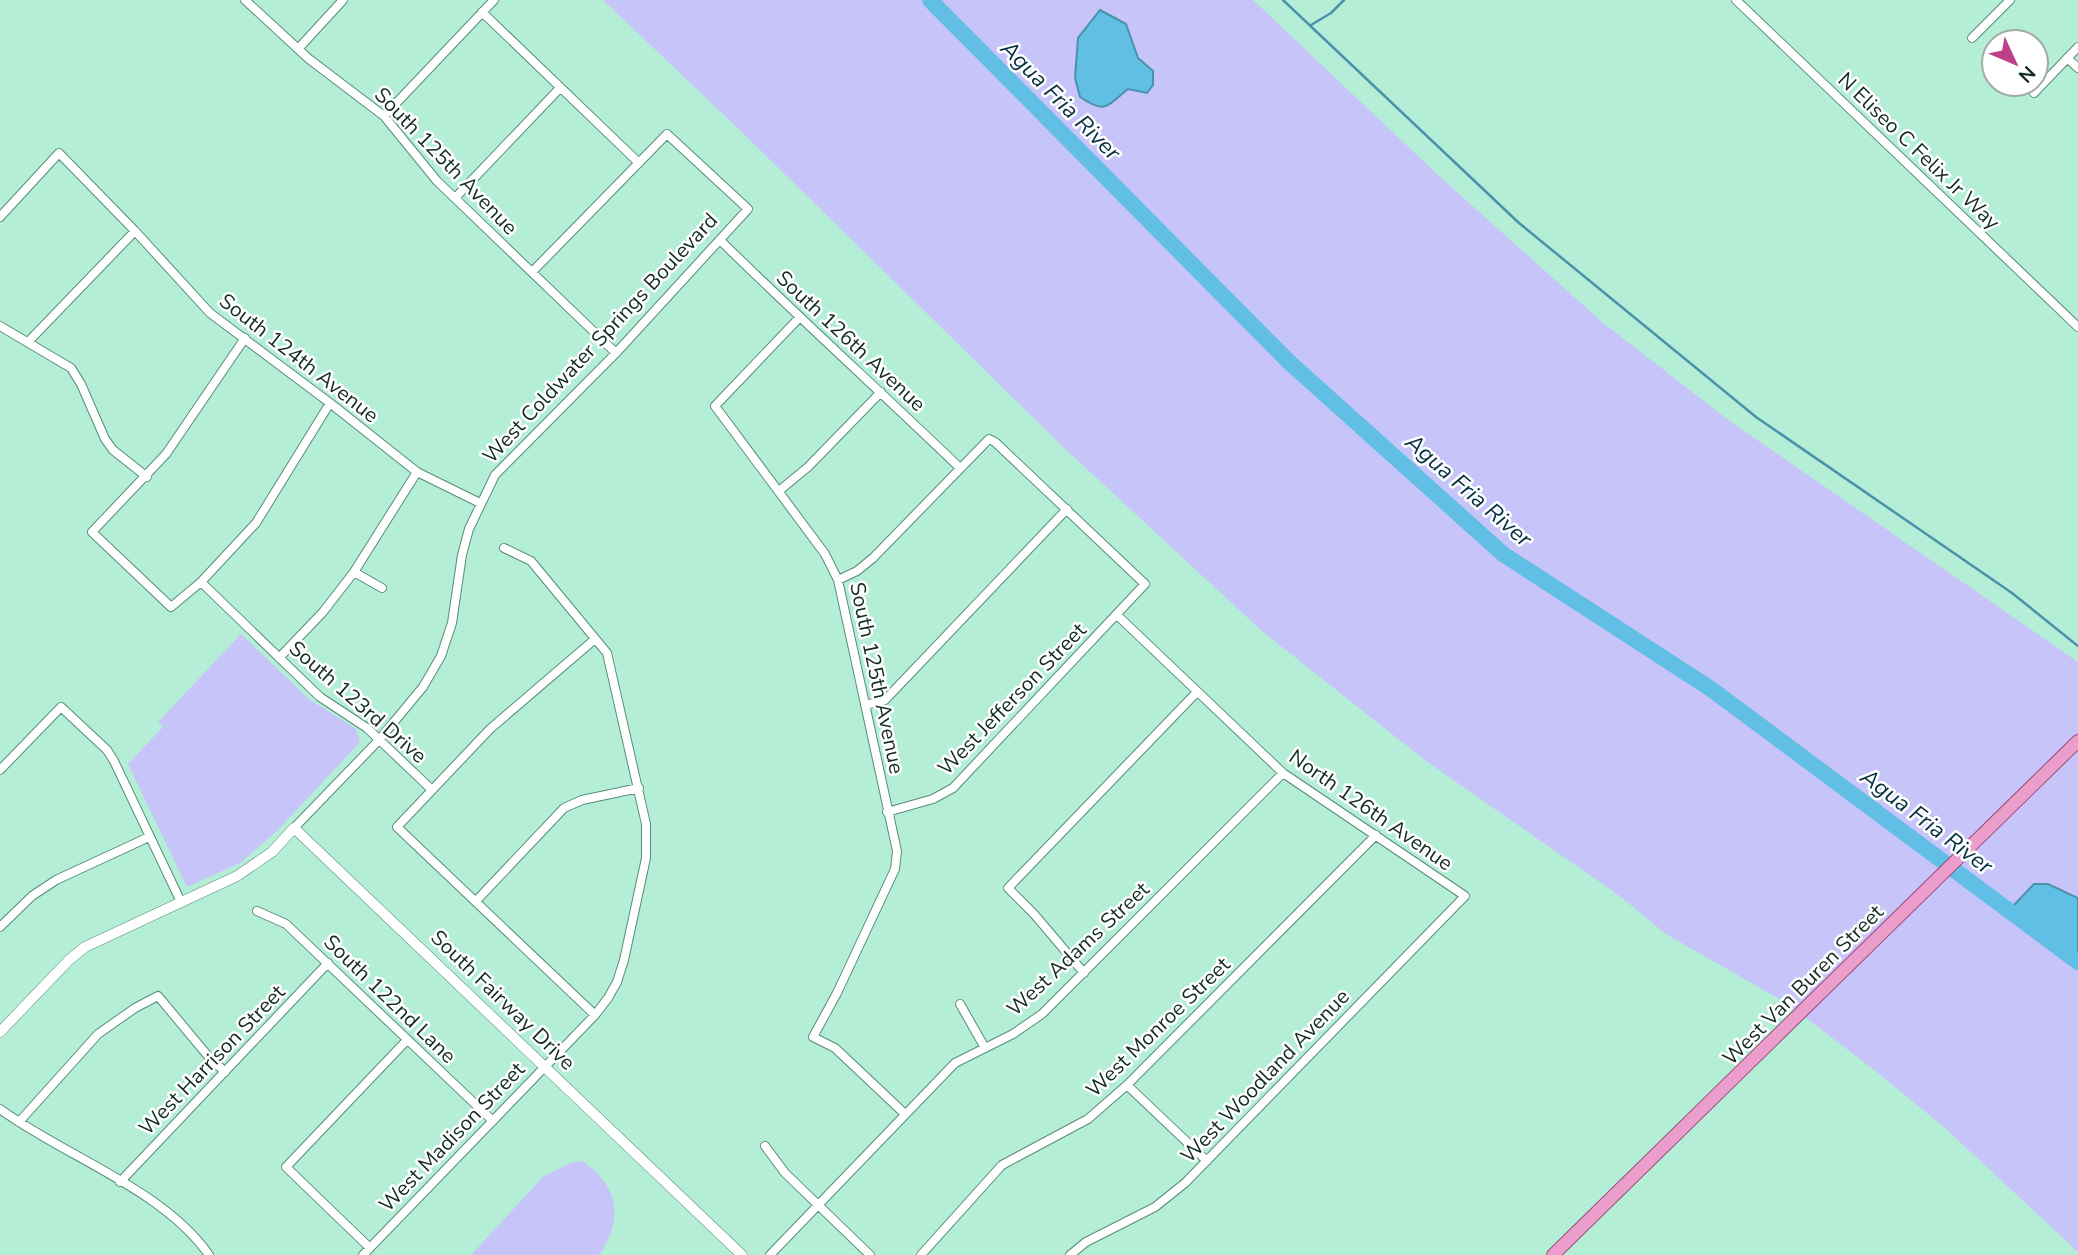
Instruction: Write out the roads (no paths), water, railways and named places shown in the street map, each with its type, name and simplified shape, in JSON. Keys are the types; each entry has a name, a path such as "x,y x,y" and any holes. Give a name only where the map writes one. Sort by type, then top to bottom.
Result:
{"main road":[{"name":"West Van Buren Street","path":"1553,1255 2078,741"}],"street":[{"name":"South 125th Avenue","path":"245,0 298,49 384,116 438,181 616,353"},
{"path":"298,49 343,0"},
{"path":"384,116 494,0"},
{"name":"N Eliseo C Felix Jr Way","path":"1736,0 2078,327"},
{"path":"1972,37 2010,0"},
{"path":"482,12 639,163 532,272"},
{"path":"2050,76 2078,47"},
{"path":"2067,58 2078,68"},
{"path":"455,198 560,88"},
{"name":"West Coldwater Springs Boulevard","path":"0,1032 69,960 85,947 246,870 272,852 379,740 423,687 441,656 452,623 468,529 495,475 616,353 748,209 667,134 639,163"},
{"name":"South 124th Avenue","path":"0,217 59,153 210,313 416,472 480,503"},
{"path":"28,342 135,231"},
{"name":"South 126th Avenue","path":"720,240 799,318 959,467"},
{"name":"South 125th Avenue","path":"799,318 715,405 825,554 838,580 897,851 895,869 837,993 813,1037 835,1048 905,1114"},
{"path":"0,326 71,368 82,384 104,439 113,450 147,477"},
{"path":"245,338 166,454 92,532 171,607 201,582 256,523 330,403"},
{"path":"780,490 808,467 881,392"},
{"path":"838,580 857,571 873,558 989,439 1067,509 885,700 865,705"},
{"path":"279,658 323,612 354,572 416,472"},
{"name":"West Jefferson Street","path":"887,812 933,799 953,788 1145,584 1067,509"},
{"path":"504,548 531,561 607,653 639,788 646,824 646,858 617,982 595,1015 397,827 490,729 595,639"},
{"path":"354,572 382,588"},
{"name":"South 123rd Drive","path":"201,582 320,697 367,728 431,789"},
{"path":"1084,973 1008,888 1197,692 1117,615"},
{"name":"North 126th Avenue","path":"1197,692 1283,773 1465,897"},
{"path":"0,770 61,707 107,750 181,902"},
{"name":"West Adams Street","path":"770,1255 955,1063 1013,1034 1042,1013 1283,773"},
{"path":"476,901 564,808 582,800 639,788"},
{"name":"South Fairway Drive","path":"294,828 742,1255"},
{"name":"West Monroe Street","path":"920,1255 1002,1165 1088,1119 1127,1085 1376,835"},
{"path":"0,927 32,897 56,880 149,837"},
{"name":"West Woodland Avenue","path":"1070,1255 1086,1242 1155,1206 1185,1183 1465,897"},
{"name":"South 122nd Lane","path":"257,911 286,924 492,1121"},
{"name":"West Harrison Street","path":"120,1182 328,963"},
{"path":"19,1122 98,1034 135,1008 158,996 208,1056 225,1072"},
{"path":"960,1004 985,1048"},
{"name":"West Madison Street","path":"367,1251 595,1015"},
{"path":"367,1251 286,1167 407,1040"},
{"path":"1127,1085 1206,1161"},
{"path":"0,1109 120,1182 187,1228 209,1255"},
{"path":"765,1146 785,1173 870,1255"}],"waterway":[{"name":"Agua Fria River","path":"930,0 1289,362 1503,554 1711,689 2078,962"},
{"path":"1283,0 1519,223 1756,417 2012,593 2078,646"},
{"path":"1311,25 1331,13 1344,0"}]}
